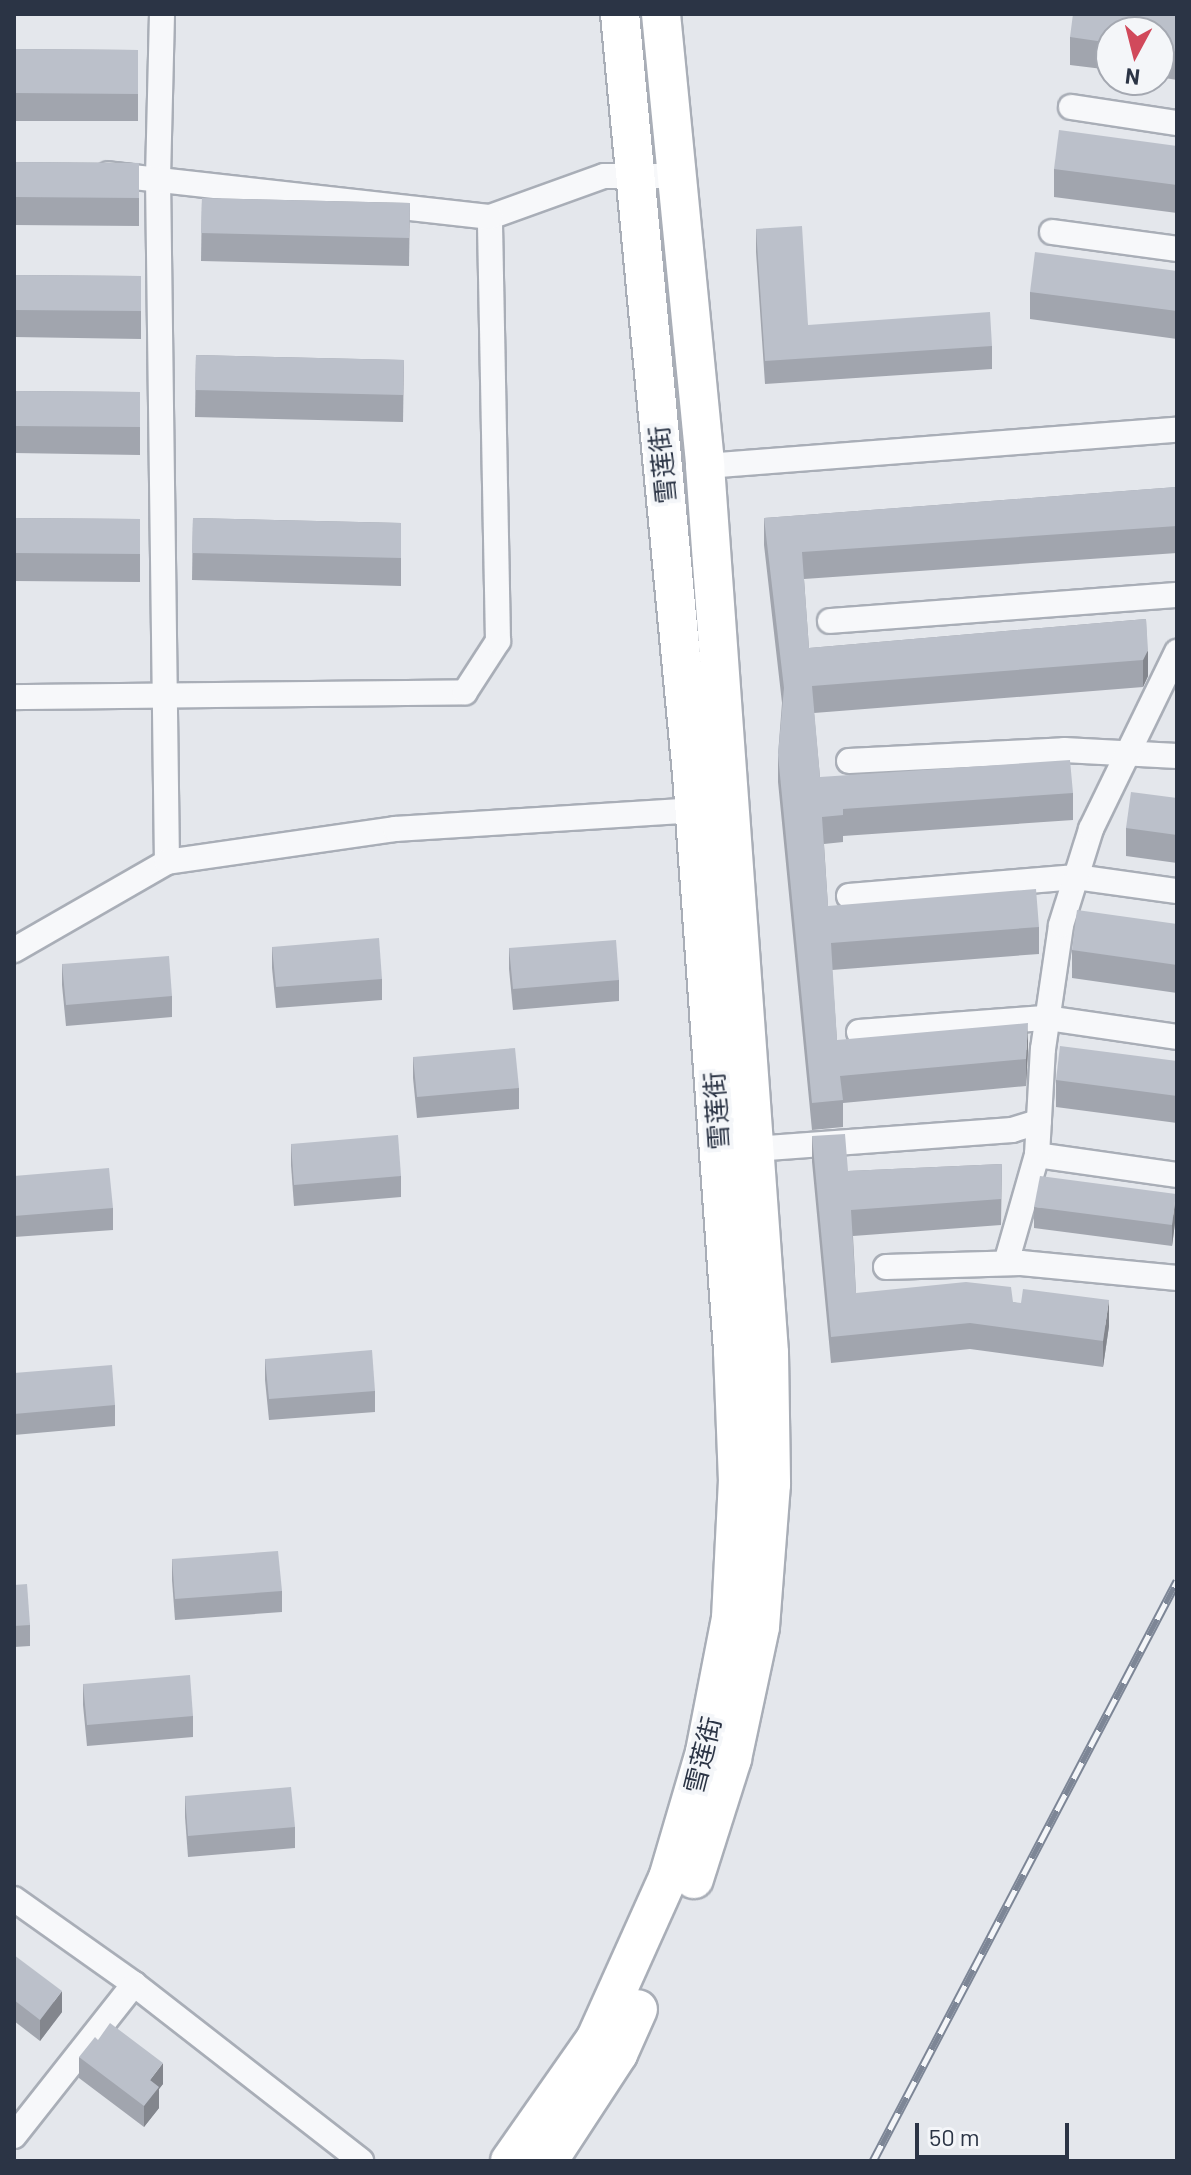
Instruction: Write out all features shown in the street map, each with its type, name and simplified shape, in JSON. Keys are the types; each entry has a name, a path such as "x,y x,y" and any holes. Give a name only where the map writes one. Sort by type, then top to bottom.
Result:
{"main road":[{"name":"雪莲街","path":"548,2161 618,2054 691,1887 732,1759 757,1641 771,1484 769,1353 754,1149 633,175 620,14"},
{"name":"雪莲街","path":"510,2161 596,2038 668,1878 705,1752 731,1618 738,1482 712,809 705,466 674,176 661,14"}],"street":[{"path":"162,14 158,177 167,862"},
{"path":"1071,107 1177,123"},
{"path":"86,173 158,177 490,217 604,176 674,176"},
{"path":"14,697 465,692 498,641 490,217"},
{"path":"1052,232 1177,249"},
{"path":"705,466 1177,430"},
{"path":"830,621 1177,595"},
{"path":"1006,1263 1037,1155 1047,1018 1061,925 1091,829 1177,652"},
{"path":"849,761 1129,750 1177,756"},
{"path":"14,950 167,862 395,829 712,809"},
{"path":"849,896 1076,877 1177,891"},
{"path":"859,1032 1047,1018 1177,1037"},
{"path":"754,1149 1012,1130 1039,1122"},
{"path":"1037,1155 1177,1175"},
{"path":"886,1267 1006,1263 1177,1278"},
{"path":"14,1899 134,1984 361,2161"},
{"path":"14,2136 134,1984"}],"building":[{"path":"1073,14 1177,14 1177,52 1175,16 1095,16 1095,41 1070,37"},
{"path":"14,49 138,50 138,94 14,93"},
{"path":"1059,130 1177,146 1177,185 1054,169"},
{"path":"14,162 139,163 139,198 14,197"},
{"path":"202,198 410,203 409,238 201,233"},
{"path":"802,226 808,325 990,312 992,346 765,361 756,229"},
{"path":"1035,252 1177,271 1177,311 1030,292"},
{"path":"14,275 141,276 141,311 14,310"},
{"path":"196,355 404,360 403,395 195,390"},
{"path":"14,391 140,392 140,427 14,426"},
{"path":"1177,487 1177,526 802,552 809,648 1146,619 1148,650 1143,660 812,686 820,777 1070,760 1073,793 843,809 843,815 822,817 828,906 1036,889 1039,927 831,943 837,1040 1028,1023 1026,1059 840,1076 843,1100 812,1103 778,755 784,688 764,518"},
{"path":"14,518 140,519 140,554 14,553"},
{"path":"193,518 401,523 401,558 192,553"},
{"path":"1131,792 1177,798 1177,835 1126,828"},
{"path":"1077,910 1177,924 1177,965 1072,950"},
{"path":"379,938 382,979 276,987 272,947"},
{"path":"616,940 619,980 513,989 509,948"},
{"path":"169,956 172,996 66,1005 62,964"},
{"path":"1060,1046 1177,1061 1177,1096 1056,1080"},
{"path":"515,1048 519,1088 417,1097 413,1057"},
{"path":"845,1134 848,1171 1002,1164 1001,1199 851,1210 856,1293 966,1282 1011,1287 1013,1302 1021,1303 1023,1289 1109,1300 1103,1341 970,1323 831,1337 812,1136"},
{"path":"398,1135 401,1176 294,1185 291,1144"},
{"path":"109,1168 113,1208 14,1216 14,1176"},
{"path":"1040,1176 1176,1194 1172,1225 1034,1207"},
{"path":"372,1350 375,1391 269,1399 265,1359"},
{"path":"112,1365 115,1405 14,1414 14,1373"},
{"path":"278,1551 282,1591 175,1599 172,1559"},
{"path":"27,1584 30,1625 14,1626 14,1585"},
{"path":"190,1675 193,1716 87,1725 83,1684"},
{"path":"291,1787 295,1827 188,1836 185,1796"},
{"path":"14,1955 62,1991 40,2020 14,2000"},
{"path":"110,2023 163,2063 150,2080 159,2087 144,2106 79,2057 95,2037 98,2040"}],"railway":[{"path":"873,2161 1177,1581"}]}
